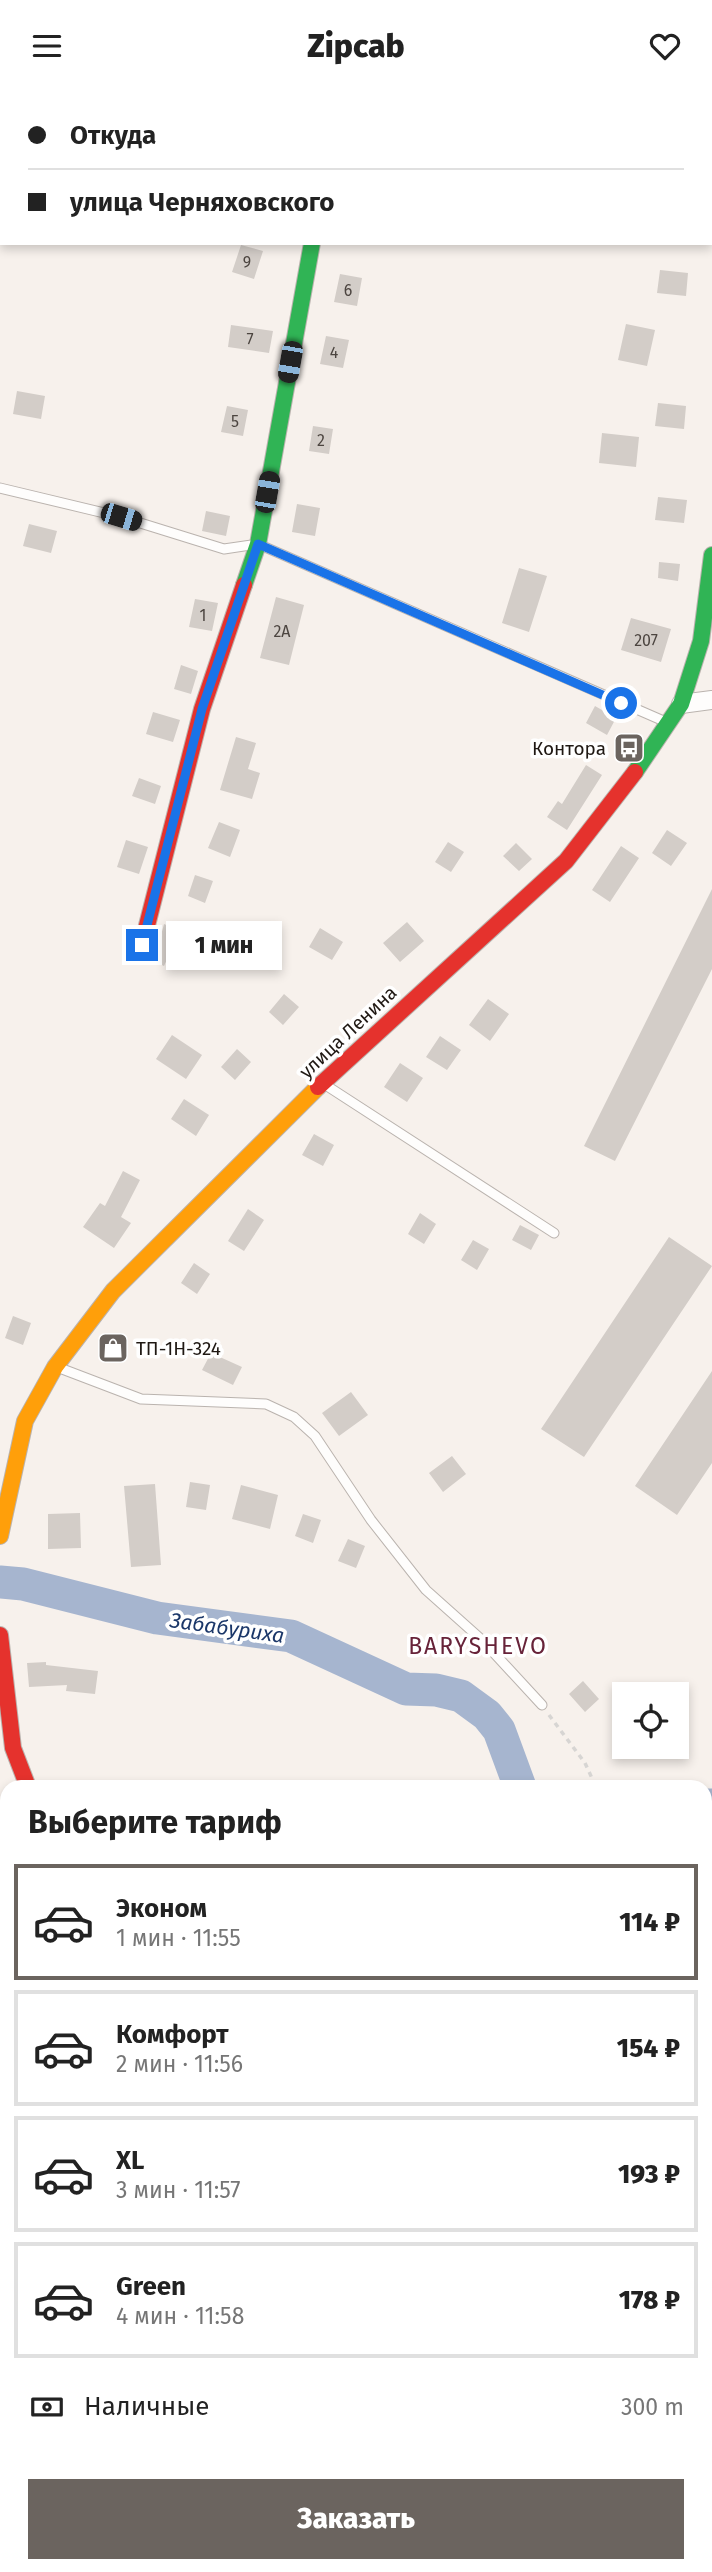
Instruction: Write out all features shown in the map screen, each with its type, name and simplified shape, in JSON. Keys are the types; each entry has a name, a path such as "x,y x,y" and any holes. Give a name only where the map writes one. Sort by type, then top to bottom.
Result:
{"main road":[{"path":"142,945 202,709 258,544 312,245"},
{"name":"улица Ленина","path":"0,1536 25,1421 55,1367 113,1291 323,1083 566,860 620,793 681,704 701,641 712,555"},
{"path":"0,1635 13,1748 25,1780"}],"street":[{"path":"681,704 712,700"}],"lane":[{"path":"0,488 121,517 225,549 258,544 668,723"},
{"path":"323,1083 554,1233"},
{"path":"55,1367 141,1399 266,1404 294,1417 316,1436 371,1520 426,1590 482,1640 542,1705"}],"path":[{"path":"542,1705 585,1763 593,1780"}],"building":[{"path":"241,245 263,251 254,279 232,272"},
{"path":"660,270 688,273 686,296 657,293"},
{"path":"340,274 362,278 357,306 334,302"},
{"path":"626,324 655,330 647,366 618,360"},
{"path":"231,325 273,331 269,353 228,347"},
{"path":"326,336 349,340 343,368 320,364"},
{"path":"17,391 45,396 41,419 13,414"},
{"path":"658,403 686,406 684,429 655,426"},
{"path":"227,406 248,410 243,436 221,432"},
{"path":"313,426 333,429 329,454 309,451"},
{"path":"602,433 639,437 636,467 599,463"},
{"path":"658,497 687,500 684,523 655,520"},
{"path":"297,504 320,508 315,536 292,532"},
{"path":"206,511 230,516 226,536 202,531"},
{"path":"29,524 57,531 51,553 23,546"},
{"path":"659,562 680,564 678,581 658,578"},
{"path":"519,568 547,576 529,632 502,623"},
{"path":"276,597 304,605 289,665 260,658"},
{"path":"195,599 218,603 212,631 189,627"},
{"path":"631,618 671,629 661,662 621,650"},
{"path":"181,665 198,671 191,694 174,689"},
{"path":"595,706 616,718 607,735 586,723"},
{"path":"153,712 180,720 173,742 146,734"},
{"path":"236,737 256,743 248,769 260,773 252,799 220,790"},
{"path":"586,765 602,775 567,830 547,817 558,801 562,804"},
{"path":"139,778 161,786 155,804 132,796"},
{"path":"219,822 240,830 230,857 208,848"},
{"path":"667,830 687,843 671,866 652,853"},
{"path":"126,840 148,847 139,874 117,867"},
{"path":"448,842 464,852 451,872 435,862"},
{"path":"516,843 532,859 519,871 503,856"},
{"path":"621,846 639,858 610,902 592,890"},
{"path":"195,875 213,881 205,903 188,896"},
{"path":"712,889 712,969 615,1161 584,1146"},
{"path":"407,922 424,941 400,962 383,943"},
{"path":"164,924 180,931 164,966 148,959 157,950"},
{"path":"320,928 343,942 332,960 309,947"},
{"path":"284,994 299,1007 283,1025 269,1012"},
{"path":"488,999 509,1014 490,1041 469,1025"},
{"path":"172,1035 202,1055 186,1079 156,1059"},
{"path":"440,1036 461,1050 447,1070 426,1057"},
{"path":"237,1049 251,1062 235,1080 221,1067"},
{"path":"400,1063 423,1078 407,1102 384,1087"},
{"path":"184,1099 209,1115 196,1136 171,1119"},
{"path":"314,1134 334,1145 323,1166 302,1155"},
{"path":"123,1171 140,1180 121,1217 131,1223 114,1248 83,1227 100,1203 105,1206"},
{"path":"248,1209 264,1220 244,1251 228,1241"},
{"path":"420,1213 436,1224 424,1244 408,1234"},
{"path":"520,1225 539,1235 531,1250 512,1240"},
{"path":"669,1237 712,1266 584,1457 541,1429"},
{"path":"473,1240 489,1249 477,1270 461,1260"},
{"path":"194,1263 210,1274 197,1294 181,1283"},
{"path":"13,1316 31,1323 23,1345 5,1338"},
{"path":"211,1353 242,1367 233,1385 202,1370"},
{"path":"712,1371 712,1463 677,1515 635,1486"},
{"path":"351,1392 368,1415 339,1436 322,1413"},
{"path":"452,1456 466,1474 443,1492 429,1473"},
{"path":"190,1482 210,1485 206,1510 186,1507"},
{"path":"155,1484 161,1565 131,1567 124,1486"},
{"path":"241,1485 278,1495 270,1529 232,1519"},
{"path":"80,1513 81,1548 48,1549 48,1514"},
{"path":"303,1514 321,1520 313,1543 295,1536"},
{"path":"348,1539 365,1546 356,1568 338,1561"},
{"path":"46,1662 46,1665 98,1671 95,1694 66,1691 67,1685 29,1687 27,1663"},
{"path":"583,1681 599,1699 585,1712 569,1694"}],"waterway":[{"name":"Забабуриха","path":"0,1582 23,1584 157,1618 291,1636 406,1689 436,1690 461,1696 487,1715 499,1730 517,1780"}],"traffic: fast":[{"path":"244,585 258,544 312,245"},
{"path":"635,772 681,704 701,641 712,555"}],"traffic: slow":[{"path":"0,1536 25,1421 55,1367 113,1291 318,1087"}],"traffic: jam":[{"path":"142,945 202,709 244,585"},
{"path":"318,1087 566,861 635,772"},
{"path":"0,1635 13,1748 25,1780"}],"place":[{"name":"Контора","path":"629,748"},
{"name":"ТП-1Н-324","path":"113,1348"}],"district":[{"name":"BARYSHEVO","path":"478,1646"}],"route":[{"path":"142,945 202,709 258,544 621,703"}]}
